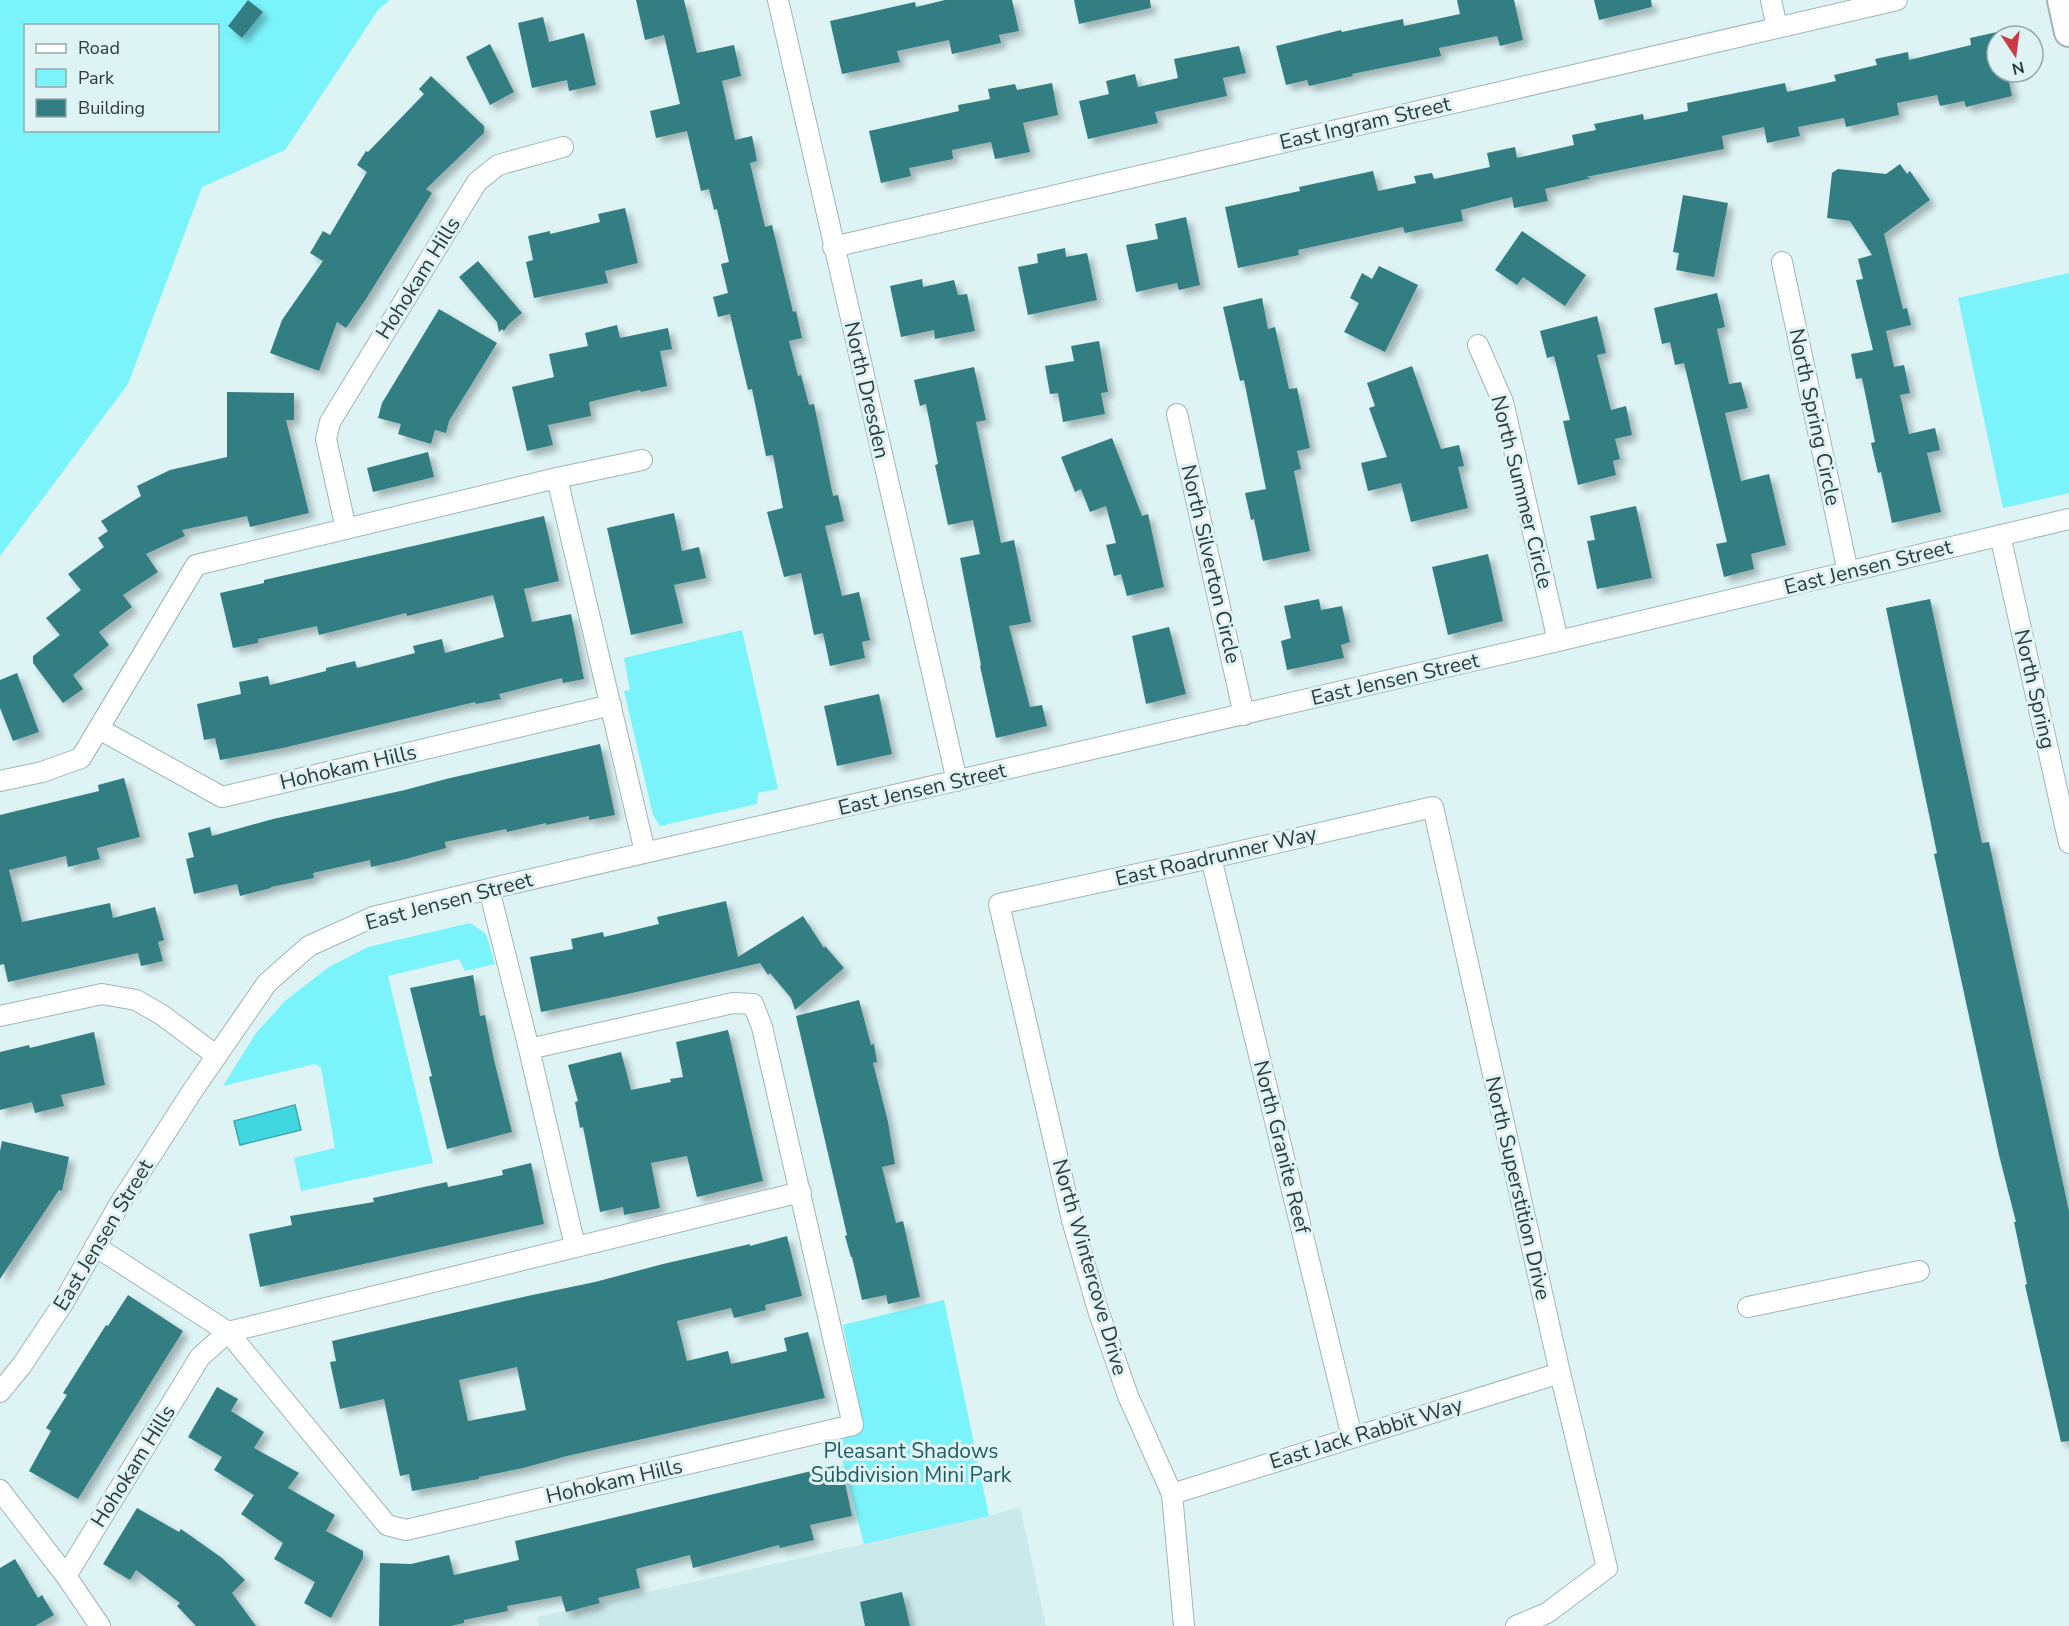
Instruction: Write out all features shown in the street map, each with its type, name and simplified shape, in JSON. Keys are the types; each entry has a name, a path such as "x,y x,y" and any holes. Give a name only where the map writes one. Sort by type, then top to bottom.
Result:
{"main road":[{"path":"2062,0 2069,32"}],"street":[{"name":"North Dresden","path":"778,0 957,780"},
{"path":"1770,0 1777,27"},
{"name":"East Ingram Street","path":"833,247 1897,0"},
{"name":"Hohokam Hills","path":"346,529 326,439 330,422 477,182 498,165 563,147"},
{"name":"North Spring Circle","path":"1782,262 1848,572"},
{"name":"North Summer Circle","path":"1478,345 1503,402 1558,641"},
{"name":"North Silverton Circle","path":"1177,414 1244,715"},
{"path":"0,781 42,772 81,758 196,565 557,478 642,460"},
{"path":"557,478 645,852"},
{"name":"East Jensen Street","path":"0,1392 22,1365 62,1305 119,1205 267,983 309,946 373,917 645,852 1244,715 2069,519"},
{"name":"North Spring","path":"2000,535 2069,843"},
{"name":"Hohokam Hills","path":"99,729 222,797 611,705"},
{"name":"East Roadrunner Way","path":"999,904 1433,807"},
{"name":"North Superstition Drive","path":"1433,807 1560,1373 1607,1568 1547,1613 1516,1626"},
{"name":"North Granite Reef","path":"1211,858 1352,1437"},
{"path":"489,889 575,1246"},
{"name":"North Wintercove Drive","path":"999,904 1072,1220 1098,1310 1128,1396 1172,1494 1184,1626"},
{"path":"0,1016 102,994 136,1000 162,1015 217,1056"},
{"name":"Hohokam Hills","path":"95,1246 228,1332 387,1525 406,1530 853,1425 762,1027 753,1004 733,1003 529,1049"},
{"name":"Hohokam Hills","path":"66,1576 200,1357 228,1332 801,1192"},
{"path":"1748,1307 1919,1271"},
{"name":"East Jack Rabbit Way","path":"1172,1494 1560,1373"},
{"path":"0,1490 66,1576 100,1626"}],"shaded area":[{"path":"295,1105 301,1130 240,1145 234,1121"},
{"path":"1020,1507 1046,1626 539,1626 537,1617 989,1516"}],"green space":[{"path":"0,0 390,0 378,10 285,150 202,187 128,384 0,556"},
{"path":"2069,273 2069,493 2003,508 1958,298"},
{"path":"742,630 778,789 758,793 757,804 660,826 653,815 624,691 630,690 624,658"},
{"path":"470,923 486,934 495,964 465,971 459,959 388,976 433,1163 301,1191 294,1158 335,1148 321,1068 315,1064 223,1086 256,1033 285,1001 329,967 368,947"},
{"name":"Pleasant Shadows Subdivision Mini Park","path":"944,1300 989,1516 864,1544 838,1444 852,1431 861,1413 843,1325"}],"building":[{"path":"248,0 263,12 242,38 228,26"},
{"path":"636,0 684,0 697,53 734,45 741,76 722,81 735,140 752,136 757,161 750,163 765,227 772,225 793,312 796,311 802,338 789,341 798,376 801,375 809,405 814,404 833,496 838,495 844,521 825,526 842,596 859,592 870,640 862,642 865,658 830,666 823,633 814,635 801,573 784,577 767,512 783,508 773,455 766,456 752,389 748,390 730,314 718,317 713,297 728,293 721,264 729,262 717,209 714,210 709,189 701,191 687,131 656,138 650,111 680,104 664,35 645,40"},
{"path":"945,0 1012,0 1019,31 999,35 1001,43 952,54 949,40 897,51 900,62 842,74 830,21 915,2 916,7"},
{"path":"1074,0 1150,0 1151,8 1079,24"},
{"path":"1457,0 1514,0 1523,40 1500,46 1497,36 1439,48 1441,56 1352,74 1353,76 1309,86 1307,80 1286,85 1276,46 1341,30 1342,32 1403,19 1404,26 1460,14"},
{"path":"1594,0 1651,0 1652,7 1599,20"},
{"path":"543,17 549,42 584,33 596,85 569,91 567,80 532,88 518,23"},
{"path":"1985,35 1985,84 2010,84 2012,96 1966,107 1964,101 1940,106 1937,95 1897,103 1899,115 1846,127 1844,118 1798,127 1800,136 1767,143 1764,127 1722,136 1724,149 1586,177 1592,178 1545,189 1548,201 1514,208 1512,197 1461,210 1463,221 1405,233 1403,227 1298,250 1299,255 1238,268 1225,207 1300,191 1299,187 1373,171 1378,191 1416,183 1414,176 1432,173 1434,179 1490,167 1487,153 1515,147 1517,158 1574,145 1572,135 1596,130 1594,124 1643,114 1644,120 1688,111 1687,103 1785,83 1787,92 1836,81 1834,75 1877,65 1875,59 1908,52 1909,60 1971,45 1970,38"},
{"path":"490,44 514,92 490,105 466,57"},
{"path":"1239,46 1246,73 1223,78 1227,96 1155,112 1158,123 1088,139 1079,101 1109,94 1106,81 1135,74 1138,87 1178,78 1174,59"},
{"path":"431,76 484,126 484,133 426,189 432,193 366,299 346,328 337,322 319,371 270,353 282,320 323,261 310,253 323,231 330,235 367,172 357,165 366,151 368,152 424,94 419,89"},
{"path":"1052,83 1058,115 1023,123 1030,152 995,159 991,142 952,150 953,159 909,168 911,176 881,183 869,131 959,111 958,105 990,99 988,89 1015,84 1017,90"},
{"path":"1900,164 1907,174 1910,171 1930,200 1884,234 1903,309 1907,308 1911,325 1886,331 1894,367 1904,365 1910,393 1900,395 1909,434 1935,428 1940,450 1927,453 1941,512 1892,523 1881,472 1878,473 1871,443 1875,442 1862,378 1856,379 1851,354 1873,350 1856,280 1863,279 1858,259 1872,255 1850,221 1827,218 1832,173 1838,169 1886,174"},
{"path":"1683,195 1728,203 1714,277 1676,270 1679,253 1673,252"},
{"path":"625,208 638,263 605,271 608,283 534,298 526,262 533,260 528,236 550,231 550,234 600,222 598,214"},
{"path":"1186,217 1200,285 1179,290 1177,283 1136,292 1126,245 1158,239 1155,224"},
{"path":"1522,231 1586,275 1565,306 1523,277 1517,285 1495,270"},
{"path":"1065,248 1066,257 1087,253 1097,300 1028,315 1018,267 1038,263 1037,254"},
{"path":"478,261 522,313 504,331 502,329 499,332 497,322 459,277"},
{"path":"1379,266 1418,285 1385,352 1344,332 1359,303 1350,298 1362,273 1372,279"},
{"path":"922,279 923,287 954,280 958,295 967,294 975,331 935,339 934,330 901,337 890,286"},
{"path":"1717,293 1725,327 1717,329 1729,384 1741,382 1748,408 1725,413 1741,481 1769,474 1786,545 1751,554 1754,569 1724,577 1716,544 1727,542 1684,363 1675,365 1670,342 1662,344 1654,308"},
{"path":"1262,298 1268,329 1275,327 1289,389 1297,388 1310,448 1297,451 1301,469 1294,471 1310,551 1263,561 1254,519 1251,520 1245,493 1266,489 1244,380 1240,381 1223,307"},
{"path":"439,309 497,343 449,421 446,433 435,430 431,444 398,434 401,424 378,418 382,403"},
{"path":"1597,316 1606,353 1597,355 1611,410 1626,406 1632,435 1615,439 1620,459 1613,461 1616,475 1578,485 1563,421 1570,420 1554,356 1547,358 1540,331"},
{"path":"617,325 620,338 668,328 672,349 660,351 667,386 589,402 591,416 548,425 553,445 527,451 512,387 554,377 549,354 588,346 585,333"},
{"path":"1099,341 1108,392 1101,393 1105,414 1063,422 1058,393 1050,394 1045,366 1074,361 1071,346"},
{"path":"1412,366 1441,449 1459,445 1464,466 1458,467 1468,508 1411,522 1401,483 1368,491 1361,463 1387,457 1369,408 1375,406 1367,383"},
{"path":"974,367 986,420 976,422 1001,543 1014,540 1031,622 1009,626 1030,707 1042,705 1047,726 996,738 960,558 980,554 973,520 948,525 935,465 938,464 926,404 920,406 914,380"},
{"path":"227,392 294,393 294,420 286,420 309,513 250,527 247,516 182,530 185,536 146,554 158,572 123,595 132,607 99,632 109,645 73,675 83,689 63,703 33,663 33,656 60,635 46,618 81,590 68,574 104,547 98,538 108,531 101,521 141,496 137,486 170,470 227,457"},
{"path":"1112,438 1142,516 1148,514 1164,587 1127,596 1121,574 1114,576 1106,545 1116,543 1106,506 1090,512 1081,489 1075,492 1061,457"},
{"path":"428,452 434,477 373,492 367,468"},
{"path":"1636,506 1652,578 1597,589 1587,541 1595,540 1590,516"},
{"path":"674,513 682,551 699,547 706,578 674,585 683,623 631,635 607,528"},
{"path":"544,516 559,581 524,589 532,622 571,614 584,679 563,683 562,678 499,694 501,699 476,704 475,702 283,748 220,760 215,738 204,740 197,704 241,694 239,682 268,676 270,685 355,661 357,668 415,653 413,646 442,639 445,653 504,637 493,595 407,616 406,613 319,635 317,626 258,639 258,643 233,648 220,593 264,583 264,580"},
{"path":"1488,554 1503,621 1448,635 1432,567"},
{"path":"1319,599 1321,610 1342,606 1350,642 1341,645 1344,658 1287,670 1281,641 1291,638 1284,606"},
{"path":"1930,599 1982,843 1989,842 2069,1211 2069,1441 2061,1442 2025,1285 2027,1284 2014,1222 2016,1222 1999,1155 1934,854 1937,853 1886,608"},
{"path":"1169,627 1186,694 1146,704 1132,636"},
{"path":"17,673 39,732 13,741 0,708 0,680"},
{"path":"879,694 892,754 837,766 824,706"},
{"path":"600,744 615,815 589,820 589,816 507,832 506,829 445,842 446,848 402,860 371,867 370,860 313,873 314,878 240,896 237,884 194,894 186,859 194,857 188,833 210,827 212,836 273,819"},
{"path":"124,778 140,837 97,848 100,859 68,867 66,856 9,870 22,922 110,903 113,918 155,907 164,940 158,942 163,961 141,966 138,953 8,982 4,964 0,965 0,815 99,791 98,785"},
{"path":"726,901 738,957 803,916 824,948 825,946 844,968 795,1010 791,998 770,973 768,975 760,963 541,1012 530,957 573,949 571,939 603,932 604,937 659,924 657,917"},
{"path":"473,975 480,1016 485,1015 512,1132 447,1149 410,988"},
{"path":"859,1000 871,1045 874,1044 877,1062 873,1063 888,1122 895,1164 882,1167 896,1223 903,1221 920,1297 888,1304 886,1295 862,1300 845,1236 847,1235 796,1016"},
{"path":"728,1030 763,1181 697,1197 687,1156 651,1163 660,1208 624,1215 623,1207 600,1212 583,1127 580,1128 575,1102 578,1101 568,1065 621,1052 631,1090 671,1082 670,1079 683,1077 676,1042"},
{"path":"94,1032 105,1085 61,1095 64,1106 35,1113 32,1102 0,1110 0,1052 29,1045 30,1048"},
{"path":"2,1141 69,1157 62,1191 59,1190 0,1279 0,1151"},
{"path":"531,1163 544,1224 260,1287 249,1234 292,1225 290,1216 374,1202 373,1198 447,1182 448,1187 503,1175 502,1170"},
{"path":"787,1236 802,1296 765,1305 766,1310 734,1318 731,1308 677,1321 687,1361 728,1351 731,1364 787,1351 784,1338 808,1332 825,1398 567,1456 479,1477 479,1479 412,1491 409,1474 400,1476 384,1399 340,1409 330,1362 336,1361 332,1341 595,1282 750,1244 750,1246","holes":["517,1367 526,1410 468,1421 459,1380"]},
{"path":"128,1295 183,1331 78,1499 29,1471 51,1431 46,1428 67,1395 63,1393"},
{"path":"217,1387 238,1399 231,1411 264,1432 254,1448 299,1473 288,1488 335,1515 326,1531 363,1551 363,1558 331,1618 304,1603 315,1582 274,1559 283,1543 241,1514 254,1495 214,1470 222,1457 188,1437"},
{"path":"841,1464 852,1516 810,1525 814,1540 780,1548 779,1545 693,1568 690,1555 636,1569 640,1588 598,1598 600,1603 566,1612 561,1596 507,1606 508,1611 464,1620 464,1623 451,1626 379,1626 380,1563 411,1564 449,1555 454,1575 519,1560 515,1541"},
{"path":"137,1508 179,1532 181,1529 222,1558 245,1580 232,1593 256,1626 196,1626 177,1606 180,1603 136,1570 130,1580 103,1564"},
{"path":"15,1559 38,1598 42,1595 54,1615 35,1626 0,1626 0,1568"},
{"path":"902,1592 910,1626 865,1626 860,1602"}]}
